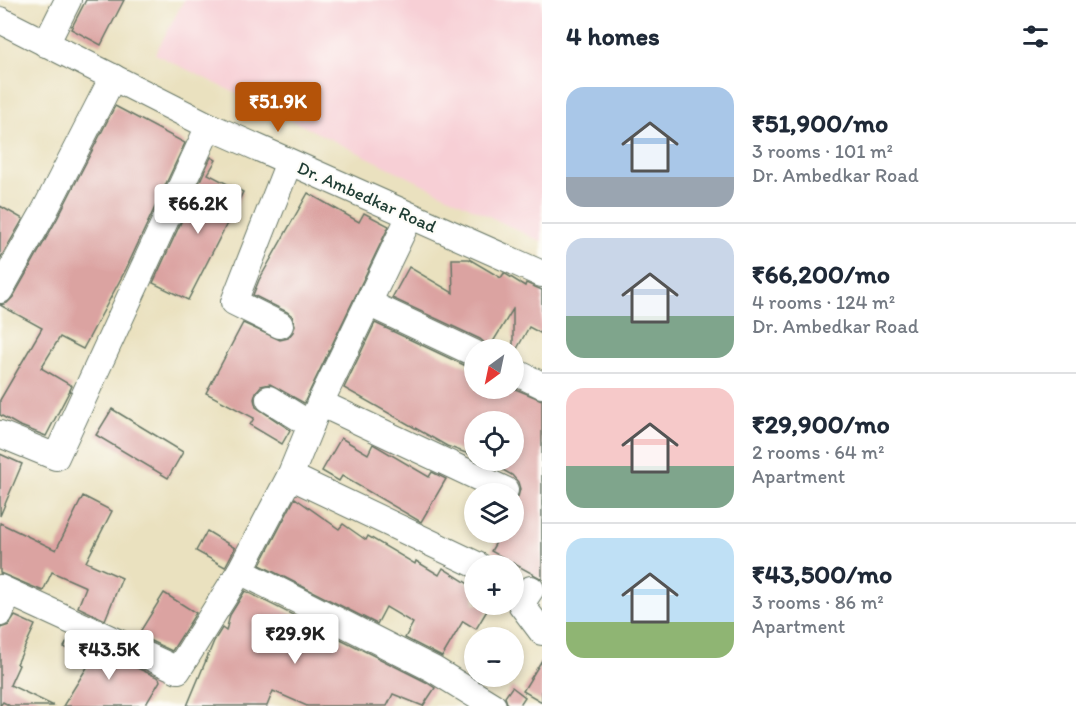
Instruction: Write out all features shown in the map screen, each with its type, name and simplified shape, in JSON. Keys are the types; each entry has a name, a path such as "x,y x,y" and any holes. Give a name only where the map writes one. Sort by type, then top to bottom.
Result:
{"street":[{"path":"46,44 68,0"},
{"name":"Dr. Ambedkar Road","path":"0,20 209,126 542,274"},
{"path":"0,290 44,212 113,77"},
{"path":"0,435 56,457 209,126"},
{"path":"280,326 234,302 289,162"},
{"path":"3,598 177,670 240,571 290,476 316,414 410,216"},
{"path":"368,303 464,348"},
{"path":"524,376 542,385"},
{"path":"269,399 316,414 488,483"},
{"path":"290,476 464,559"},
{"path":"240,571 433,669 493,706"},
{"path":"529,588 521,604 542,632"}],"shaded area":[{"path":"184,0 542,0 542,242 155,54"}],"building":[{"path":"86,0 124,0 101,45 71,29"},
{"path":"115,106 185,143 126,269 83,349 60,337 41,368 72,386 46,436 0,415 0,400 42,328 0,305 7,303 13,297 57,219"},
{"path":"211,157 216,160 208,174 243,192 188,300 153,283"},
{"path":"308,193 359,222 364,213 389,226 304,403 270,384 261,386 256,392 254,399 256,407 290,430 282,444 250,425 254,418 206,393 243,323 280,340 288,338 293,332 295,325 292,316 253,295 259,280"},
{"path":"0,206 23,219 0,259"},
{"path":"452,259 469,259 501,278 504,273 525,286 526,283 542,290 542,334 529,327 522,339 513,339 513,309 495,339 480,339 392,298 409,267 453,293"},
{"path":"375,323 464,365 464,399 524,399 524,393 542,400 542,579 524,569 524,555 498,555 491,551 496,543 524,543 524,483 518,483 505,471 524,471 524,411 464,411 464,452 447,446 344,388"},
{"path":"112,409 183,452 168,478 96,435"},
{"path":"341,438 368,454 373,444 429,477 432,472 446,479 421,522 342,476 339,481 322,471"},
{"path":"0,454 22,464 0,516"},
{"path":"83,496 112,511 86,562 122,578 105,620 78,607 86,587 52,572 43,591 0,573 0,523 56,550"},
{"path":"295,498 339,529 343,524 366,540 368,536 415,564 416,561 439,575 443,568 464,581 464,615 484,615 477,627 463,621 442,657 405,638 413,623 386,607 377,624 260,565"},
{"path":"207,531 235,548 225,567 196,551"},
{"path":"245,591 435,688 423,706 393,694 387,706 307,706 273,691 267,706 187,706 214,641 222,628 226,631 230,615"},
{"path":"164,593 196,613 172,651 138,635"},
{"path":"15,616 35,625 10,685 54,706 10,706 3,702 0,706 0,628 9,625"},
{"path":"70,637 159,678 160,681 145,706 63,706 91,661 64,647"},
{"path":"542,660 542,702 523,691"},
{"path":"512,687 525,697 519,706 508,706 505,697"}]}
